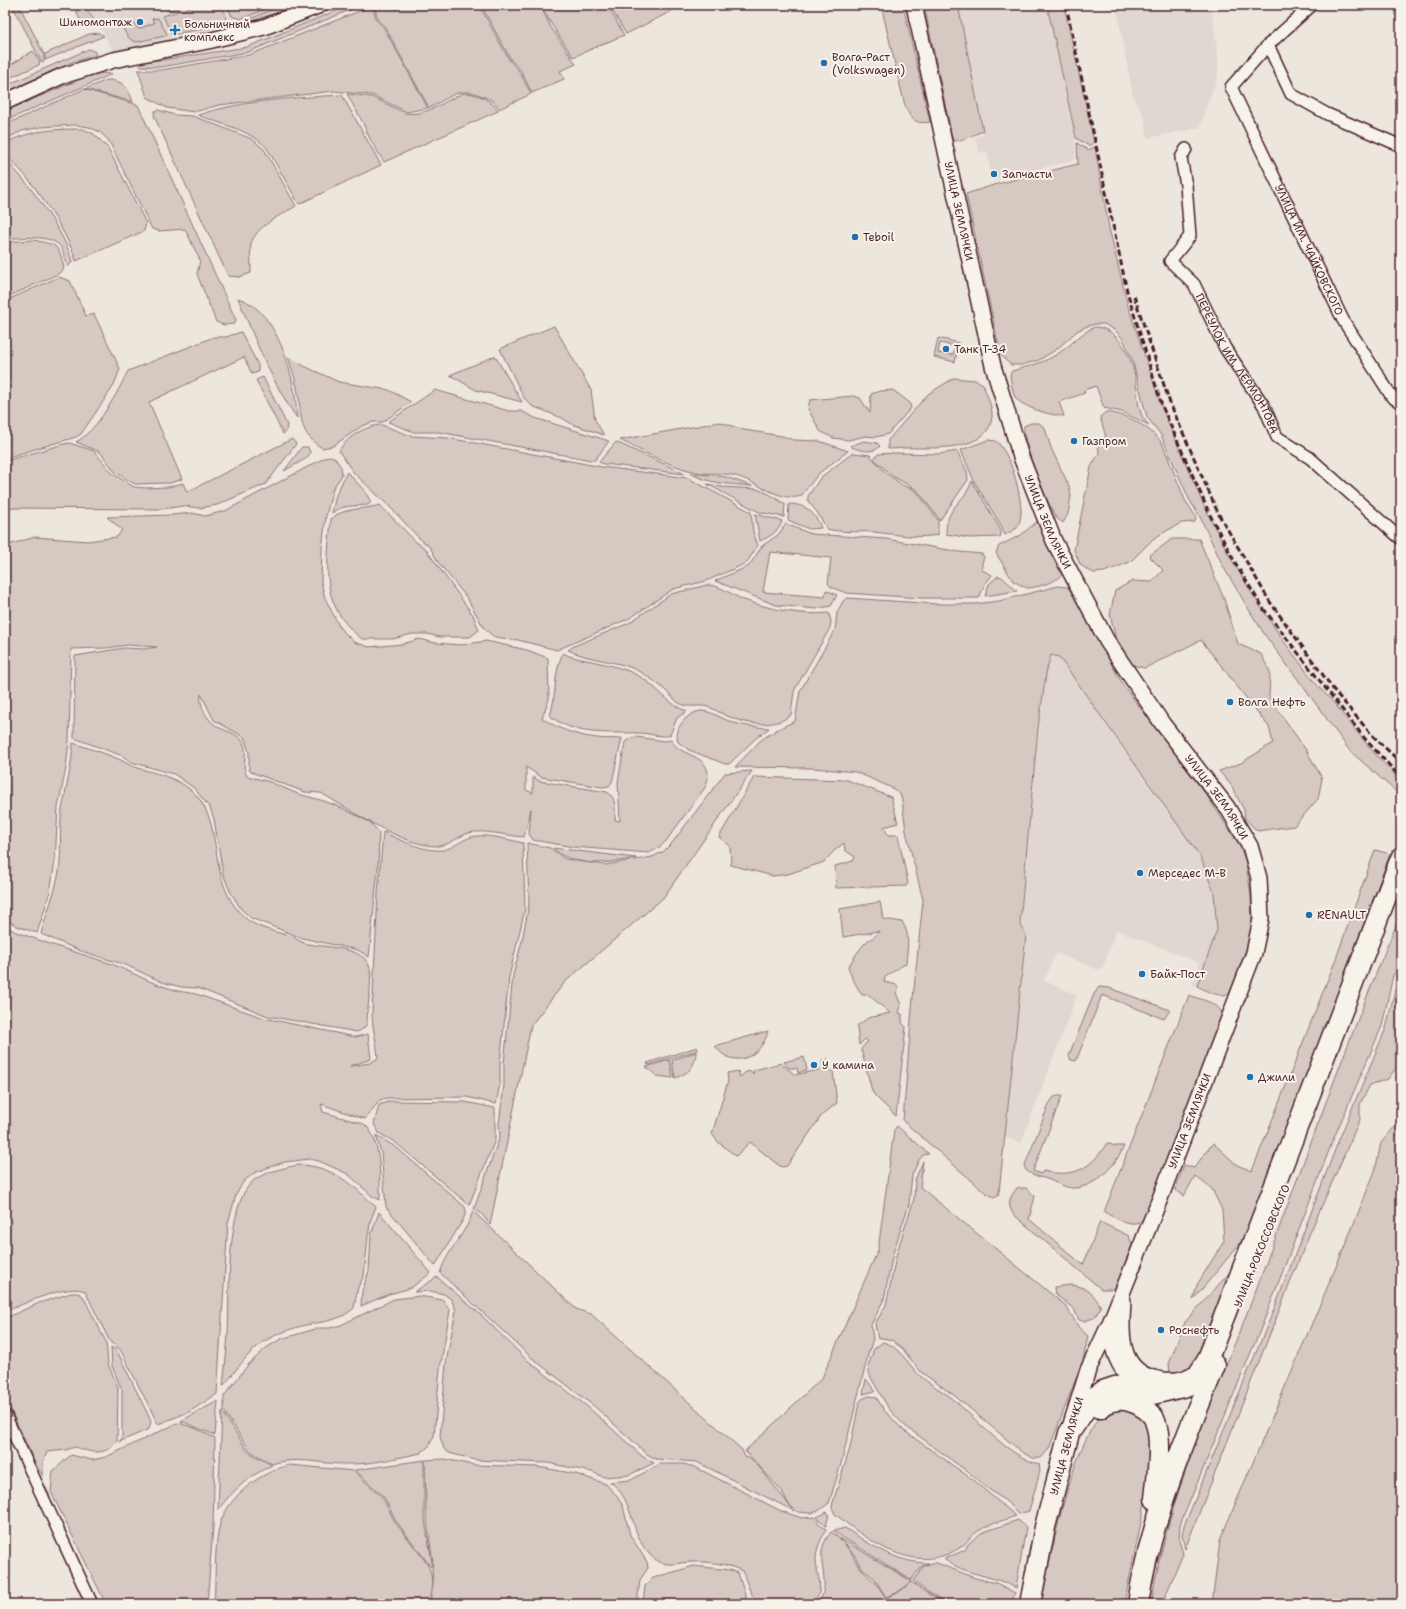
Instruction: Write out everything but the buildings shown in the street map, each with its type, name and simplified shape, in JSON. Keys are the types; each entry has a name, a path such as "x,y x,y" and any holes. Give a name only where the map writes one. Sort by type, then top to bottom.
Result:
{"highway":[{"name":"УЛИЦА РОКОССОВСКОГО","path":"1153,1394 1186,1386 1194,1381 1207,1361 1401,858"},
{"name":"УЛИЦА РОКОССОВСКОГО","path":"1138,1604 1151,1535 1170,1479 1401,893"},
{"path":"1069,1433 1092,1399 1115,1387 1134,1385 1153,1394 1165,1415 1169,1429 1171,1450 1170,1479"},
{"path":"1060,1472 1092,1417 1103,1405 1117,1399 1129,1401 1146,1409 1155,1420 1158,1439 1157,1472 1151,1535"},
{"name":"УЛИЦА ЗЕМЛЯЧКИ","path":"1030,1604 1045,1527 1069,1433"}],"main road":[{"path":"5,102 62,76 118,58 208,41 264,27 320,5"},
{"name":"УЛИЦА ЗЕМЛЯЧКИ","path":"914,5 994,366 1010,427 1040,511 1054,541 1107,641 1162,723 1227,807 1250,846 1259,878 1261,919 1254,953 1161,1196 1110,1323 1088,1370 1073,1413 1069,1433"},
{"path":"1124,1286 1122,1339 1125,1352 1138,1372 1148,1377 1175,1380 1186,1377 1207,1361"},
{"path":"1110,1323 1115,1357 1122,1370 1134,1385"}],"street":[{"path":"1312,5 1268,45 1290,94 1327,114 1401,146"},
{"name":"УЛИЦА ИМ. ЧАЙКОВСКОГО","path":"1268,45 1231,87 1343,320 1392,397 1401,403"},
{"name":"ПЕРЕУЛОК ИМ. ЛЕРМОНТОВА","path":"1186,149 1181,158 1186,185 1190,236 1170,261 1194,284 1225,348 1264,406 1277,437 1310,458 1401,539"},
{"path":"5,1415 92,1604"}],"shaded area":[{"path":"12,5 19,5 44,54 44,62 41,61"},
{"path":"74,5 84,5 94,20 87,24 82,22"},
{"name":"Больничный комплекс","path":"86,5 320,5 118,58"},
{"path":"165,5 187,5 168,11"},
{"path":"197,5 221,5 226,17 223,25 174,34 171,33 163,16"},
{"path":"230,5 277,5 240,19 232,16 229,9"},
{"path":"282,5 299,5 250,22 248,20"},
{"path":"350,5 362,5 248,52 161,67 140,66 140,63 146,60 162,60 247,47"},
{"path":"374,5 479,5 510,61 519,71 531,94 499,109 494,102 487,98 474,93 461,92 429,108 385,27 378,20"},
{"path":"481,5 540,5 550,26 576,64 560,71 564,79 532,93 521,71 511,60"},
{"path":"541,5 607,5 624,35 573,57 550,22"},
{"path":"609,5 669,5 672,11 626,34"},
{"path":"881,5 903,5 930,122 924,123 912,119 906,107"},
{"path":"924,5 958,5 983,131 961,140 953,141"},
{"path":"958,5 1047,5 1075,140 1075,160 992,180 987,151 980,153 975,137 983,135"},
{"path":"1047,5 1064,5 1094,142 1089,146 1076,138"},
{"path":"1116,5 1211,5 1218,58 1218,75 1199,128 1148,138 1144,116 1133,96"},
{"path":"372,6 377,21 384,28 428,108 407,112 372,95 333,91 219,105 194,112 167,108 147,97 138,70 161,70 249,55"},
{"path":"158,18 167,34 165,36 136,42 129,38 122,25 134,21 138,29 154,23 152,19"},
{"path":"99,33 104,36 45,60 45,54 89,34"},
{"path":"89,49 95,52 96,55 70,63 5,93 5,86"},
{"path":"33,51 40,62 39,65 5,80 5,61 12,64"},
{"path":"102,73 112,74 5,121 5,111 81,79"},
{"path":"107,80 117,81 124,85 127,88 133,102 85,89"},
{"path":"84,89 138,105 236,320 234,324 224,325 216,322 197,274 200,260 185,229 159,231 152,229 109,141 100,132 89,127 75,125 41,127 22,131 5,139 5,125"},
{"path":"464,93 474,94 488,100 498,111 384,162 370,139 347,94 372,97 405,113 413,114 421,113 436,107"},
{"path":"342,95 381,165 299,204 267,148 252,136 244,132 198,115 251,103"},
{"path":"158,110 175,115 193,116 252,139 264,149 296,206 276,217 263,226 258,232 251,244 251,273 239,277 228,276 155,118 155,111"},
{"path":"83,129 94,134 108,148 146,223 144,231 76,261 57,220 25,175 5,156 5,143 24,135 43,131"},
{"path":"1077,143 1088,150 1095,147 1109,228 1128,306 1163,410 1203,504 1230,557 1283,640 1316,684 1334,703 1374,753 1396,776 1401,785 1401,796 1350,751 1254,618 1224,568 1200,517 1189,499 1161,435 1147,417 1132,359 1123,339 1116,331 1104,324 1095,324 1085,327 1077,331 1057,349 1039,360 1022,365 1011,365 1004,359 1000,352 966,194 997,184 1078,164"},
{"path":"5,160 24,180 54,223 69,251 72,262 68,267 62,249 58,244 52,241 36,238 5,239"},
{"path":"34,240 55,246 58,249 64,268 58,274 5,298 5,242"},
{"path":"59,277 70,281 86,316 94,314 120,369 113,387 81,434 76,437 5,458 5,301"},
{"path":"238,298 252,305 264,317 274,331 289,367 296,403 297,418 279,390 257,344"},
{"path":"554,326 591,390 595,420 604,435 572,424 562,418 532,406 524,398 500,349"},
{"path":"1094,327 1102,328 1110,332 1122,344 1126,351 1135,376 1140,409 1149,425 1122,412 1104,408 1096,386 1084,390 1085,393 1059,402 1064,416 1037,410 1018,401 1015,397 1010,375 1012,371 1048,359"},
{"path":"241,332 258,365 258,372 252,374 244,357 149,402 182,479 170,483 135,484 115,472 100,452 76,442 84,437 99,420 113,400 128,371 214,337 226,337"},
{"path":"938,338 959,343 955,362 934,357","holes":["940,343 955,346 953,355 938,353"]},
{"path":"495,356 522,402 476,390 450,375"},
{"path":"288,357 339,382 389,390 411,402 383,422 373,422 362,426 333,446 322,448 309,436 302,424 297,388"},
{"path":"263,377 287,425 286,432 283,434 256,380"},
{"path":"954,378 975,380 983,384 990,405 992,417 989,428 982,436 962,445 949,447 888,449 888,440 928,394"},
{"path":"435,390 509,411 521,411 535,418 609,441 595,460 591,460 439,432 414,432 388,422"},
{"path":"893,390 910,403 911,408 888,434 876,437 865,436 849,440 833,438 820,431 808,409 810,400 853,396 860,398 870,413 871,394 880,391"},
{"path":"1106,412 1130,418 1145,427 1157,437 1162,443 1185,500 1196,517 1195,522 1181,523 1154,538 1130,562 1104,572 1094,573 1080,564 1074,550 1091,467 1099,453 1098,441 1106,437 1100,417"},
{"path":"720,422 744,430 782,436 794,440 819,441 848,451 819,473 801,496 786,497 736,476 701,473 676,466 620,440"},
{"path":"1031,423 1039,423 1045,428 1051,448 1069,486 1071,496 1068,514 1063,523 1057,518 1052,510 1031,457 1024,433 1024,426"},
{"path":"382,425 411,436 448,438 602,467 688,478 751,512 753,532 758,545 747,562 738,567 706,581 673,589 630,618 557,650 518,640 494,637 484,628 467,598 438,562 430,547 419,538 392,509 353,472 339,451 347,441 358,433 370,427"},
{"path":"292,439 296,444 266,484 217,505 200,508 183,506 162,509 5,508 5,461 64,444 69,443 94,451 112,473 134,487 168,487 183,483 187,492"},
{"path":"988,440 996,441 1011,464 1021,505 1021,517 1017,528 1005,535 1002,527 974,481 961,450"},
{"path":"864,441 877,443 880,446 877,449 866,451 850,446"},
{"path":"616,442 684,474 604,464 599,462"},
{"path":"302,447 308,447 310,453 307,458 284,471"},
{"path":"957,451 967,471 968,480 940,520 917,490 894,477 874,459 878,454 939,454"},
{"path":"853,453 870,455 885,472 902,485 916,491 938,520 938,535 914,536 827,529 817,512 808,501 808,496 821,477"},
{"path":"328,456 334,457 341,467 342,475 333,488 326,516 322,548 321,582 325,598 340,628 354,642 369,647 403,644 419,639 436,643 461,645 486,641 527,650 548,658 549,699 542,718 551,724 580,735 612,739 622,738 612,782 609,786 602,787 541,777 526,767 526,790 533,793 533,777 539,781 607,792 614,801 615,820 620,821 618,782 625,742 636,737 665,741 671,740 680,750 698,758 703,762 708,774 704,789 666,841 660,847 649,853 573,847 533,840 529,834 531,809 524,837 488,832 474,832 465,834 442,846 424,845 410,841 362,818 321,793 305,792 251,772 249,770 249,752 244,737 214,720 201,694 201,704 208,718 220,728 238,736 243,743 245,747 244,767 247,776 270,782 298,794 340,807 371,823 379,833 378,867 369,957 358,950 302,938 251,918 241,909 230,891 223,874 214,819 210,808 194,788 174,774 131,762 123,756 74,738 75,656 124,648 145,649 157,647 128,645 106,648 71,649 69,741 66,768 58,807 55,861 50,892 37,933 17,926 5,919 5,546 35,537 87,541 117,537 122,530 107,517 192,513 205,516 225,511"},
{"path":"347,472 364,490 371,502 368,505 344,507 335,510 332,513 336,495"},
{"path":"690,473 726,477 752,486 712,481 697,477"},
{"path":"972,481 1000,529 1001,536 970,538 946,534 949,517 969,489"},
{"path":"707,484 722,487 757,489 769,494 785,504 784,517 759,512"},
{"path":"789,504 795,504 809,510 816,518 821,528 809,529 788,520"},
{"path":"380,505 416,542 425,548 473,615 479,630 470,637 440,637 427,634 412,634 393,639 362,639 348,626 338,613 332,599 329,585 328,554 331,519 342,512"},
{"path":"755,514 782,521 781,525 771,535 760,541"},
{"path":"1039,520 1062,574 1056,580 1046,584 1027,588 1013,581 996,553 999,546 1021,535"},
{"path":"786,524 811,534 886,539 960,552 982,554 984,557 982,570 992,575 985,584 979,598 921,598 846,593 831,587 828,583 831,558 770,552 763,592 825,597 826,590 837,595 831,606 816,609 776,605 715,581 749,566 762,546 778,535"},
{"path":"1172,539 1199,539 1224,599 1238,644 1261,654 1270,672 1269,697 1306,750 1322,778 1318,799 1294,826 1257,831 1245,818 1244,810 1231,785 1219,771 1241,763 1273,743 1269,727 1201,640 1145,668 1132,665 1115,635 1110,615 1115,591 1132,581 1152,582 1163,570 1149,556"},
{"path":"998,576 1002,577 1017,591 985,596 989,584"},
{"path":"707,585 721,588 744,600 775,609 808,614 829,613 831,622 830,628 794,691 791,715 785,719 777,722 761,724 745,722 724,715 708,707 683,705 677,702 654,681 636,670 624,665 584,656 568,650 574,646 629,623 671,594"},
{"path":"1058,586 1067,587 1073,594 1123,685 1207,796 1238,843 1245,859 1251,894 1251,934 1232,992 1219,995 1197,986 1217,930 1214,893 1200,856 1059,657 1051,655 1047,668 1038,728 1020,923 1026,935 999,1192 998,1195 994,1197 986,1193 903,1121 912,1008 923,900 906,831 900,794 892,788 856,772 813,768 735,767 761,740 778,729 795,721 800,691 835,630 837,613 843,601 847,598 937,604 975,604 999,601"},
{"path":"563,653 569,656 629,671 644,679 668,700 681,709 687,711 677,718 670,735 666,736 643,733 593,732 561,723 550,716 554,700 556,676"},
{"path":"1052,656 1059,657 1154,794 1195,847 1214,893 1217,930 1197,986 1193,985 1200,963 1116,930 1103,967 1099,969 1056,953 1044,981 1077,995 1021,1143 1005,1137 1027,934 1021,923 1038,738 1047,667"},
{"path":"700,711 712,713 738,724 769,728 756,738 729,764 725,764 689,750 678,742 678,732 682,722 690,715"},
{"path":"73,743 111,756 132,766 173,779 181,783 195,794 204,807 210,822 225,888 233,903 250,922 262,928 293,937 304,943 352,952 367,961 370,969 370,983 367,1024 363,1029 357,1032 268,1016 198,988 181,987 162,982 126,965 81,951 41,934 59,872 61,818"},
{"path":"752,771 663,898 565,982 531,1025 490,1225 482,1214 474,1209 500,1136 499,1124 504,1085 504,1064 513,975 522,941 529,904 527,843 550,848 565,859 605,865 652,857 663,852 672,843 725,773"},
{"path":"754,777 847,780 891,797 898,823 884,827 888,835 898,835 908,883 906,886 836,888 835,866 853,861 855,857 845,850 844,843 824,862 788,874 773,876 731,865 730,846 719,837"},
{"path":"383,832 412,845 436,850 446,849 468,838 476,836 497,837 523,843 525,909 509,977 500,1064 500,1084 496,1104 467,1097 387,1098 380,1100 365,1119 321,1104 323,1112 364,1124 370,1130 377,1149 379,1160 380,1200 372,1196 348,1174 319,1161 309,1159 285,1162 272,1166 254,1173 243,1182 236,1195 228,1223 217,1394 189,1412 158,1424 120,1349 110,1342 85,1291 77,1289 57,1292 5,1312 5,926 16,932 112,964 156,984 178,991 196,994 264,1018 355,1037 368,1034 371,1059 350,1066 370,1063 378,1058 372,1013 378,893"},
{"path":"553,848 636,858 603,863 581,862 561,855"},
{"path":"1375,850 1390,854 1255,1217 1241,1242 1193,1300 1197,1285 1224,1241 1222,1210 1212,1189 1195,1176 1184,1196 1175,1190 1184,1165 1194,1168 1213,1143 1237,1165 1252,1171 1334,964"},
{"path":"880,902 883,919 902,922 907,932 908,947 906,963 885,977 884,982 897,985 898,990 896,993 901,1005 899,1013 902,1014 902,1023 906,1027 896,1116 875,1096 872,1091 861,1049 868,1041 865,1039 859,1045 857,1026 868,1018 890,1013 869,995 862,995 852,978 848,967 865,943 879,931 843,937 840,909"},
{"path":"1401,913 1401,965 1393,975 1382,1026 1333,1140 1263,1323 1180,1525 1179,1540 1183,1554 1162,1604 1151,1604 1169,1521 1196,1441 1244,1322 1346,1050"},
{"path":"1401,973 1401,1061 1388,1079 1370,1085 1360,1104 1360,1119 1309,1235 1185,1549 1182,1535 1184,1526 1275,1307 1338,1142 1386,1028 1397,981"},
{"path":"1099,987 1109,988 1170,1010 1164,1019 1102,995 1076,1061 1071,1060 1069,1055 1094,994"},
{"path":"1189,995 1215,1005 1222,1013 1223,1018 1145,1218 1136,1223 1125,1222 1104,1212"},
{"path":"768,1031 760,1048 746,1058 730,1058 722,1054 715,1046"},
{"path":"697,1047 698,1050 648,1065 647,1063"},
{"path":"696,1052 695,1061 690,1069 684,1074 675,1078 672,1060"},
{"path":"804,1057 807,1070 798,1073 797,1068 789,1068 784,1062"},
{"path":"828,1059 831,1071 833,1071 837,1103 822,1115 787,1166 782,1167 777,1164 750,1142 736,1156 718,1142 712,1134 728,1081 727,1073 738,1071 740,1077 746,1072 751,1071 753,1074 754,1070 781,1063 795,1075 823,1069 822,1061"},
{"path":"670,1060 673,1078 657,1076 646,1067"},
{"path":"1062,1096 1033,1171 1041,1174 1043,1171 1054,1173 1073,1172 1088,1165 1095,1159 1107,1143 1115,1146 1124,1146 1111,1167 1104,1174 1090,1184 1082,1187 1071,1188 1064,1186 1038,1177 1025,1169 1025,1165 1049,1104 1054,1097"},
{"path":"391,1101 465,1102 495,1108 495,1140 469,1205 396,1143 379,1133 374,1124 379,1105"},
{"path":"1401,1119 1401,1604 1212,1604 1220,1540 1344,1248 1375,1171 1381,1143"},
{"path":"897,1126 929,1154 923,1155 912,1175 909,1204 893,1253 884,1299 871,1325 873,1339 842,1460 829,1503 818,1511 811,1513 798,1512 789,1505 782,1491 745,1451 822,1378 878,1250 894,1130"},
{"path":"376,1135 397,1148 465,1207 466,1212 463,1220 435,1266 386,1207 381,1153"},
{"path":"923,1161 920,1187 1066,1306 1079,1328 1088,1336 1083,1360 1049,1449 1041,1458 1033,1458 1023,1453 955,1396 921,1372 904,1351 892,1340 883,1338 878,1339 875,1324 886,1305 897,1252 914,1199 915,1180"},
{"path":"298,1165 321,1169 342,1178 351,1184 376,1207 371,1219 368,1236 364,1276 358,1287 354,1308 339,1318 285,1331 263,1342 250,1353 223,1386 227,1352 229,1275 233,1230 238,1210 244,1193 253,1181 268,1173"},
{"path":"1017,1188 1026,1188 1035,1196 1029,1219 1083,1265 1100,1222 1129,1236 1132,1245 1117,1285 1113,1289 1101,1289 1013,1214 1010,1207 1010,1201"},
{"path":"473,1211 576,1309 591,1314 742,1450 745,1457 753,1460 794,1511 697,1462 656,1459 647,1454 594,1406 532,1358 440,1273 447,1256 467,1226"},
{"path":"379,1212 431,1273 411,1288 389,1294 361,1306 362,1291 369,1271 371,1235"},
{"path":"1242,1259 1196,1362 1184,1374 1170,1373 1169,1364 1185,1322"},
{"path":"437,1277 481,1315 527,1360 588,1407 643,1457 654,1463 629,1475 604,1477 592,1472 548,1463 476,1460 449,1453 444,1449 440,1437 446,1363 456,1310 451,1299 444,1294 430,1291 414,1292"},
{"path":"1071,1285 1085,1289 1095,1298 1101,1307 1094,1318 1084,1321 1079,1320 1074,1309 1055,1294 1054,1287"},
{"path":"71,1293 78,1293 83,1296 106,1342 108,1364 118,1387 117,1442 108,1450 98,1452 87,1451 75,1447 66,1450 47,1452 43,1463 43,1476 36,1465 5,1397 6,1318 39,1303"},
{"path":"419,1296 443,1300 450,1310 440,1369 434,1436 429,1446 421,1453 383,1461 354,1464 336,1464 299,1460 272,1464 250,1451 224,1411 224,1396 248,1365 266,1348 281,1339 319,1328 330,1328 341,1325 394,1299"},
{"path":"883,1342 899,1351 919,1375 952,1398 1005,1446 1016,1454 1039,1464 1040,1471 1029,1511 1019,1514 1007,1502 904,1425 889,1409 870,1376 868,1367 874,1349"},
{"path":"111,1347 117,1351 151,1421 149,1429 119,1442 122,1438 122,1390 112,1366"},
{"path":"866,1379 875,1391 863,1394"},
{"path":"869,1396 876,1397 884,1410 903,1430 969,1477 1016,1516 984,1528 972,1535 961,1547 944,1555 927,1558 911,1557 878,1545 835,1514 832,1508 833,1502 850,1448 859,1403 862,1399"},
{"path":"218,1401 215,1435 181,1421"},
{"path":"1120,1405 1139,1411 1151,1426 1151,1474 1124,1604 1041,1604 1064,1501 1083,1446 1094,1425 1106,1411"},
{"path":"222,1411 248,1452 272,1465 242,1484 218,1510"},
{"path":"178,1423 195,1428 215,1438 213,1527 207,1604 106,1604 51,1492 53,1471 71,1455 92,1460 106,1457"},
{"path":"445,1459 473,1465 538,1467 576,1474 606,1484 618,1497 623,1506 630,1535 647,1562 648,1568 640,1580 637,1604 430,1604 433,1584 433,1563 426,1514 425,1460"},
{"path":"424,1460 424,1515 432,1562 431,1567 396,1521 384,1497 355,1470"},
{"path":"660,1464 683,1464 695,1467 781,1511 802,1518 815,1517 820,1525 826,1529 816,1555 816,1565 820,1587 817,1598 813,1604 764,1604 755,1599 752,1595 742,1571 731,1566 704,1562 665,1564 656,1560 647,1552 636,1531 625,1499 619,1490 610,1482 631,1480"},
{"path":"289,1465 354,1471 382,1497 395,1522 427,1563 431,1573 432,1584 428,1604 214,1604 216,1546 219,1528 223,1517 236,1497 256,1480 278,1468"},
{"path":"827,1512 829,1515 826,1526 817,1517"},
{"path":"1018,1520 1026,1527 1016,1588 998,1580 970,1572 944,1559 965,1550 968,1544 981,1533"},
{"path":"845,1528 884,1552 906,1560 929,1563 922,1566 911,1580 833,1531"},
{"path":"831,1532 838,1537 851,1552 858,1565 878,1586 890,1604 818,1604 823,1595 824,1585 822,1551 825,1541"},
{"path":"840,1538 911,1581 908,1584 911,1582 925,1592 947,1604 893,1604 887,1597 896,1594 908,1585 896,1593 886,1597 874,1578 861,1567 855,1556"},
{"path":"937,1563 975,1578 996,1583 1015,1593 1011,1604 949,1604 926,1591 913,1581 924,1566"},
{"path":"694,1566 730,1570 738,1573 747,1601 750,1604 643,1604 645,1586 653,1578"}],"railway":[{"path":"1066,5 1127,291 1162,406 1211,517 1237,566 1263,608 1366,740 1401,778"},
{"path":"1134,296 1170,403 1218,513 1270,602 1336,693 1372,735 1401,763"}],"place":[{"name":"Шиномонтаж","path":"140,22"},
{"name":"Больничный комплекс","path":"175,30"},
{"name":"Волга-Раст (Volkswagen)","path":"824,63"},
{"name":"Запчасти","path":"994,174"},
{"name":"Teboil","path":"855,237"},
{"name":"Танк Т-34","path":"946,349"},
{"name":"Газпром","path":"1074,441"},
{"name":"Волга Нефть","path":"1230,702"},
{"name":"Мерседес M-B","path":"1140,873"},
{"name":"RENAULT","path":"1309,915"},
{"name":"Байк-Пост","path":"1142,974"},
{"name":"У камина","path":"814,1065"},
{"name":"Джили","path":"1250,1077"},
{"name":"Роснефть","path":"1161,1330"}]}
